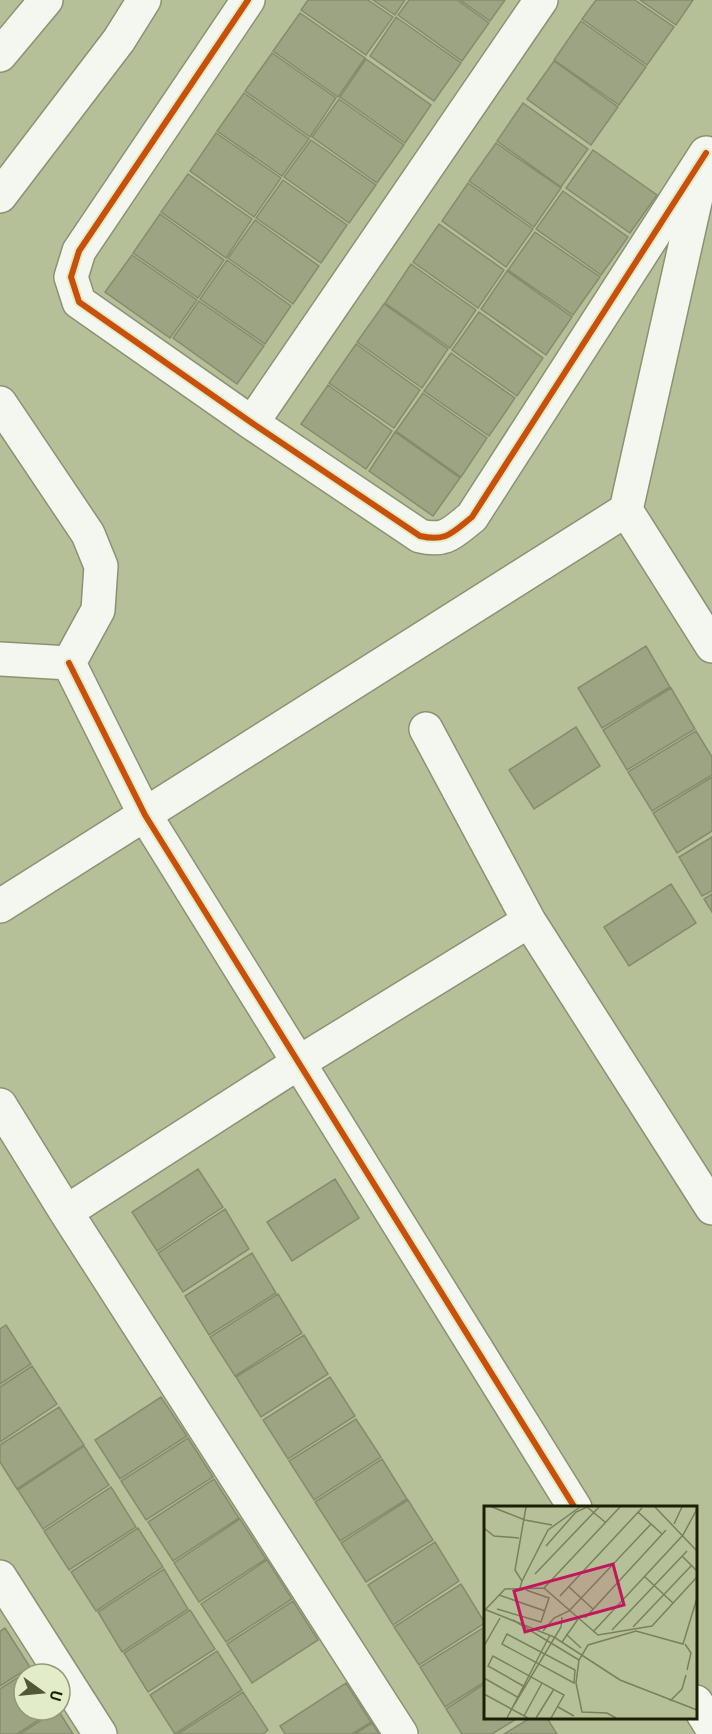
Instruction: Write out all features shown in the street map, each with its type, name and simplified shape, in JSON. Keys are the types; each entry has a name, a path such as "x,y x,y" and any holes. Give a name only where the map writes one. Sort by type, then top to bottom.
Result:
{"street":[{"path":"0,55 46,0"},
{"path":"0,196 119,40 144,0"},
{"path":"248,0 79,251 71,277 79,302 252,423 420,536 434,539 448,536 472,517 709,146"},
{"path":"252,423 541,0"},
{"path":"0,906 626,510 709,146"},
{"path":"0,403 88,534 101,566 98,610 69,663"},
{"path":"626,510 712,646"},
{"path":"0,659 69,663"},
{"path":"69,663 145,815 573,1506"},
{"path":"426,729 529,921 712,1208"},
{"path":"66,1212 298,1062 529,921"},
{"path":"0,1105 66,1212 401,1734"},
{"path":"0,1577 100,1734"},
{"path":"697,1704 712,1728"}],"building":[{"path":"308,0 368,0 393,17 366,55 301,10"},
{"path":"373,0 405,0 395,15"},
{"path":"409,0 457,0 489,23 462,61 398,15"},
{"path":"460,0 505,0 490,21"},
{"path":"596,0 635,0 674,27 647,65 582,19"},
{"path":"640,0 693,0 676,25"},
{"path":"300,13 365,58 338,97 273,51"},
{"path":"396,17 461,63 434,101 370,56"},
{"path":"581,21 646,67 619,105 554,60"},
{"path":"272,53 336,98 310,137 245,91"},
{"path":"366,59 431,105 405,143 340,97"},
{"path":"554,61 618,107 591,145 527,99"},
{"path":"244,93 309,139 282,176 217,131"},
{"path":"339,99 404,145 377,183 312,137"},
{"path":"523,103 588,149 561,187 497,141"},
{"path":"216,133 281,178 254,217 190,171"},
{"path":"311,140 376,185 349,223 284,177"},
{"path":"496,143 561,188 534,227 469,181"},
{"path":"593,150 657,195 630,233 566,188"},
{"path":"188,174 252,219 226,258 161,212"},
{"path":"283,180 347,225 321,263 256,218"},
{"path":"468,183 533,229 506,267 442,221"},
{"path":"563,191 628,237 601,275 536,229"},
{"path":"160,214 224,260 198,298 133,253"},
{"path":"255,220 319,266 293,304 228,258"},
{"path":"439,224 504,270 478,308 413,262"},
{"path":"535,232 600,277 573,315 508,270"},
{"path":"132,255 197,300 170,338 105,292"},
{"path":"227,260 291,306 265,344 200,299"},
{"path":"411,264 476,310 450,348 385,303"},
{"path":"507,271 572,317 546,355 481,309"},
{"path":"199,301 264,346 237,384 173,338"},
{"path":"384,304 448,349 422,388 357,342"},
{"path":"479,312 543,358 517,396 452,350"},
{"path":"356,344 420,390 394,428 329,383"},
{"path":"451,353 515,398 489,436 424,391"},
{"path":"328,385 392,431 366,469 301,424"},
{"path":"423,393 487,438 461,477 396,431"},
{"path":"395,432 460,478 433,516 369,471"},
{"path":"646,646 670,687 602,728 578,688"},
{"path":"671,688 695,729 627,770 603,730"},
{"path":"576,727 600,766 534,809 509,770"},
{"path":"696,731 712,757 712,775 652,811 628,772"},
{"path":"712,777 712,831 677,853 653,813"},
{"path":"712,837 712,891 702,896 679,857"},
{"path":"671,884 696,923 629,966 604,927"},
{"path":"712,894 712,912 704,899"},
{"path":"198,1169 223,1207 157,1251 132,1212"},
{"path":"335,1179 359,1218 292,1261 267,1222"},
{"path":"225,1209 249,1249 183,1292 158,1253"},
{"path":"252,1253 276,1293 209,1335 185,1296"},
{"path":"278,1294 302,1333 235,1376 210,1337"},
{"path":"6,1325 31,1364 0,1384 0,1329"},
{"path":"304,1335 328,1374 261,1417 236,1377"},
{"path":"32,1366 57,1404 0,1442 0,1387"},
{"path":"330,1377 355,1416 288,1459 263,1420"},
{"path":"161,1397 187,1436 120,1479 95,1440"},
{"path":"59,1407 84,1445 17,1489 0,1462 0,1445"},
{"path":"356,1419 381,1457 314,1500 289,1461"},
{"path":"188,1438 213,1477 146,1520 121,1481"},
{"path":"84,1446 109,1485 43,1529 18,1490"},
{"path":"382,1459 407,1499 340,1541 315,1502"},
{"path":"214,1479 239,1518 173,1561 148,1522"},
{"path":"111,1487 136,1527 69,1570 44,1531"},
{"path":"408,1500 433,1540 366,1582 341,1543"},
{"path":"240,1519 266,1559 199,1602 174,1563"},
{"path":"138,1528 163,1567 96,1611 71,1572"},
{"path":"435,1542 459,1581 393,1625 368,1585"},
{"path":"267,1560 292,1599 226,1642 201,1604"},
{"path":"164,1569 188,1609 122,1652 98,1612"},
{"path":"461,1584 484,1621 484,1624 419,1665 394,1627"},
{"path":"293,1601 318,1640 252,1683 227,1644"},
{"path":"190,1610 215,1649 148,1692 124,1653"},
{"path":"484,1627 484,1682 445,1707 420,1667"},
{"path":"5,1628 27,1662 12,1662 12,1678 0,1686 0,1631"},
{"path":"217,1651 242,1690 175,1734 150,1695"},
{"path":"12,1681 12,1722 36,1722 17,1734 0,1734 0,1689"},
{"path":"346,1683 371,1722 352,1734 285,1734 280,1726"},
{"path":"484,1684 484,1719 516,1719 492,1734 462,1734 446,1709"},
{"path":"243,1692 268,1730 263,1734 178,1734"},
{"path":"528,1719 548,1719 557,1734 504,1734"},
{"path":"38,1722 66,1722 73,1734 20,1734"},
{"path":"372,1723 379,1734 355,1734"}],"cycle path":[{"path":"248,0 79,251 71,277 79,302 252,423 420,536 443,537 454,532 472,517 706,153"},
{"path":"69,663 145,815 574,1506"}]}
